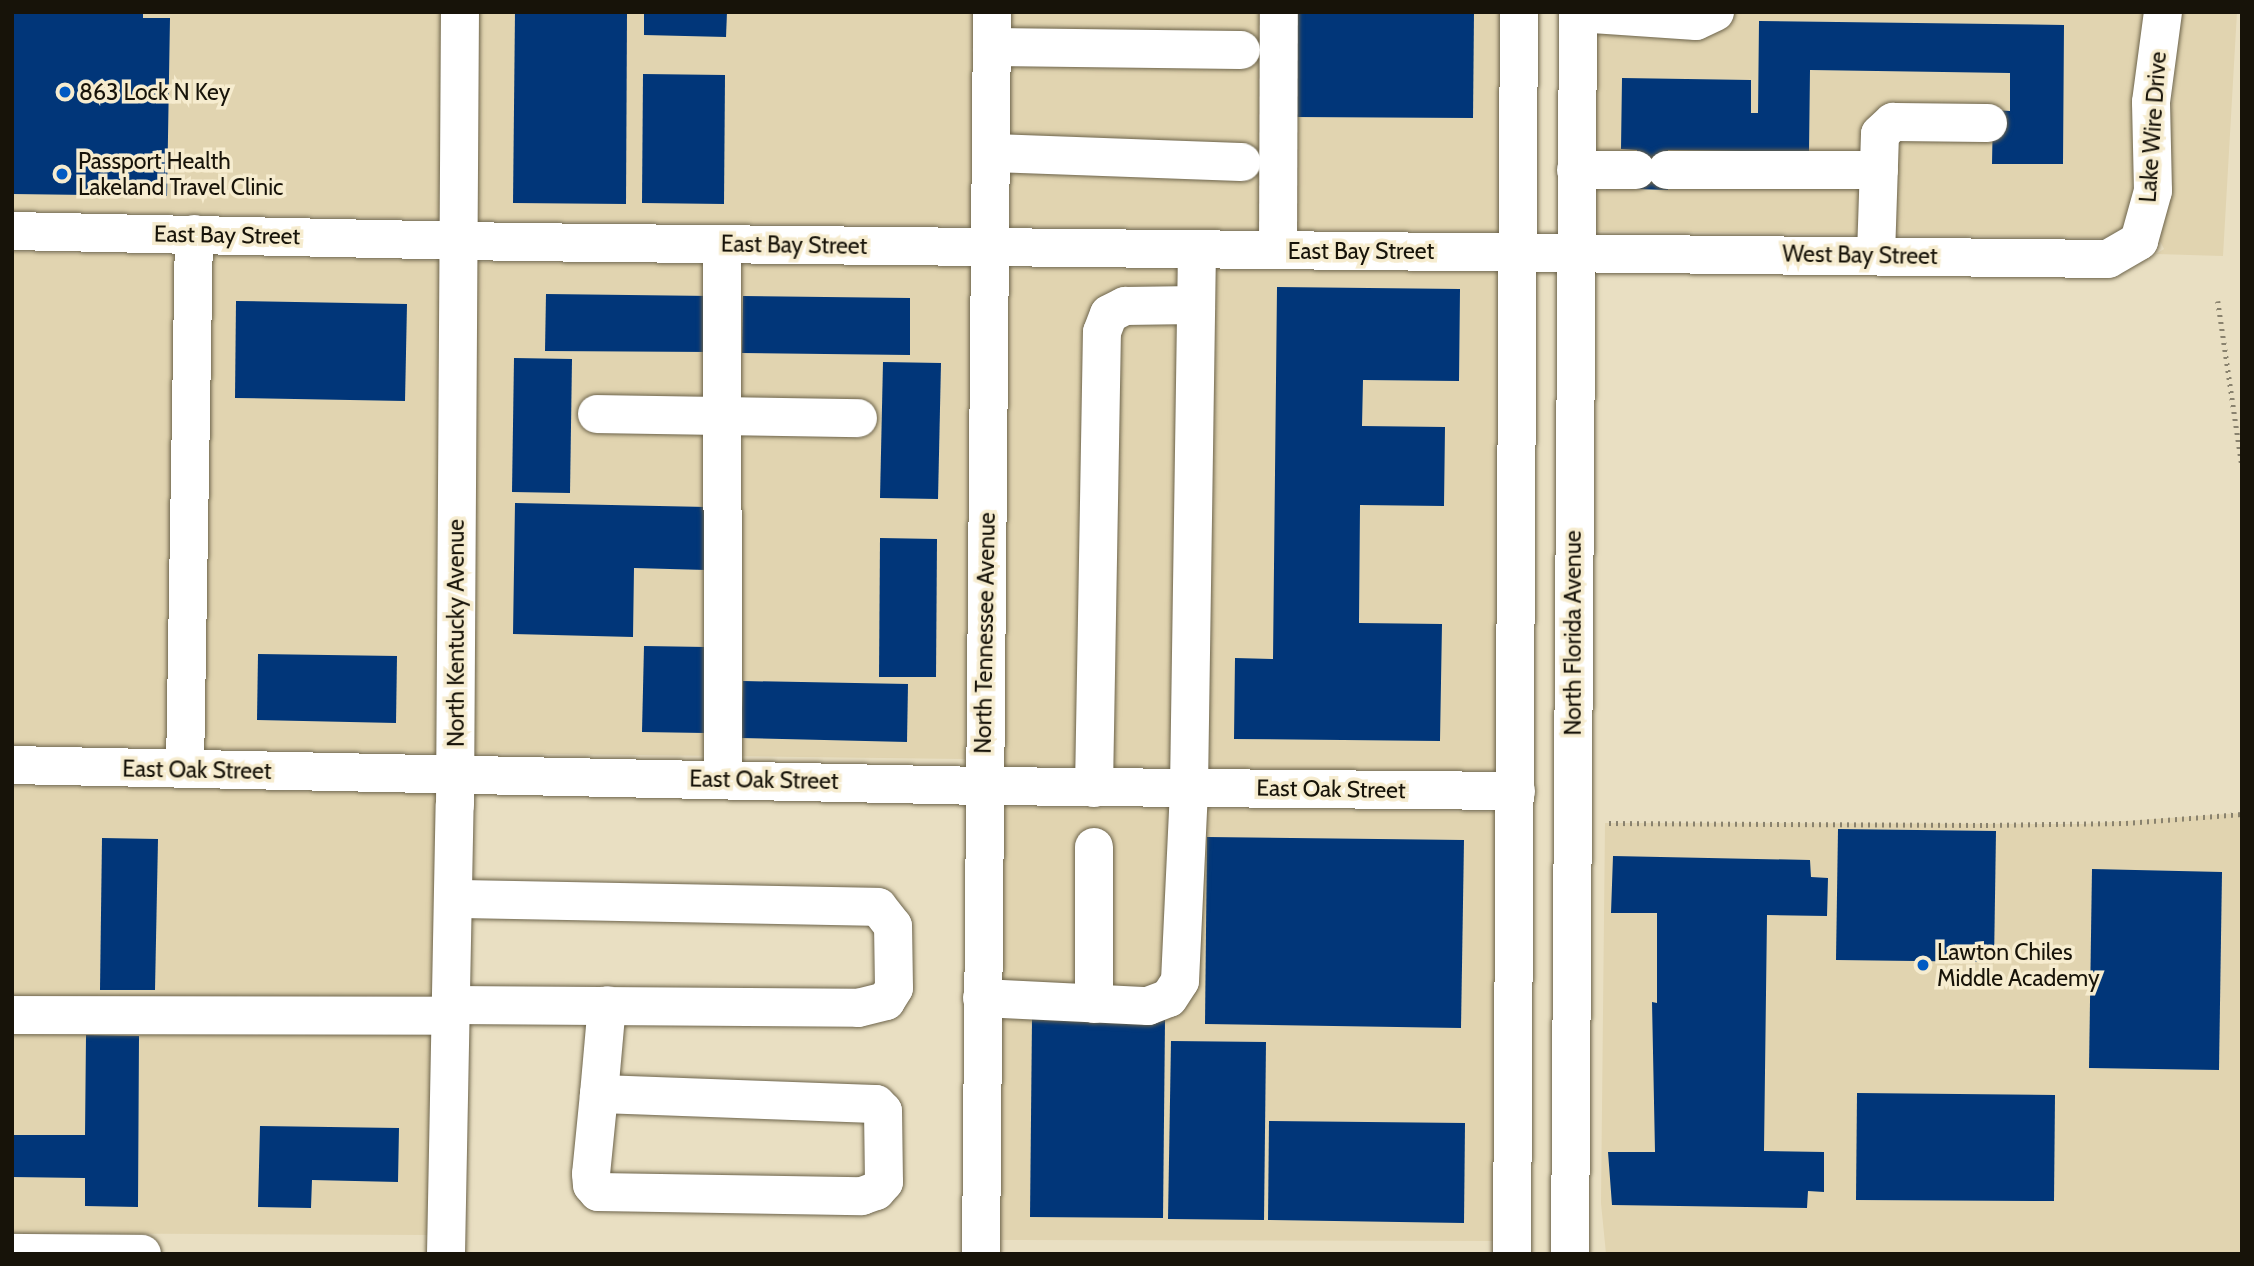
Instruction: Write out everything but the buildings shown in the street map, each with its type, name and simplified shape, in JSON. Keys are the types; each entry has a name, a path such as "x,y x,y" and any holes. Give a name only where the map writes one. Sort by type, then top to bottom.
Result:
{"street":[{"name":"North Kentucky Avenue","path":"446,1254 454,899 460,12"},
{"path":"1278,250 1279,12"},
{"path":"1512,1254 1519,12"},
{"path":"1578,13 1696,21 1715,12"},
{"name":"Lake Wire Drive","path":"2139,241 2153,191 2151,102 2163,12"},
{"name":"North Florida Avenue","path":"1570,1254 1578,13"},
{"path":"992,30 1241,50"},
{"name":"North Tennessee Avenue","path":"981,1254 983,786 992,247 992,30"},
{"path":"1876,255 1880,134 1893,122 1988,123"},
{"path":"992,153 1242,162"},
{"path":"1576,170 1879,170"},
{"name":"East Bay Street","path":"12,231 459,241 1198,250 1575,251"},
{"path":"184,769 194,234"},
{"name":"West Bay Street","path":"1575,251 2108,258 2139,241"},
{"path":"722,244 723,779"},
{"path":"982,999 1148,1006 1160,1004 1176,991 1183,966 1189,788 1198,250"},
{"path":"1094,788 1102,332 1109,314 1125,306 1196,305"},
{"path":"597,414 858,418"},
{"name":"East Oak Street","path":"12,765 1094,788 1516,792"},
{"path":"1516,792 1532,804 1541,951 1570,1019"},
{"path":"1094,847 1094,1004"},
{"path":"12,1015 452,1010 607,1005 858,1008 886,1002 894,988 892,926 878,907 454,899"},
{"path":"598,1094 876,1104 883,1111 884,1182 877,1191 862,1196 598,1192 591,1174 598,1094 607,1005"},
{"path":"12,1253 142,1254"}],"path":[{"path":"2218,301 2242,465"},
{"path":"1605,823 2014,825 2242,814"}],"shaded area":[{"path":"12,12 442,12 441,219 12,211"},
{"path":"478,12 974,12 973,226 477,221"},
{"path":"1010,12 1500,12 1499,232 1010,227"},
{"path":"1595,12 2145,12 2135,189 2124,227 2104,238 1594,231"},
{"path":"2181,12 2237,12 2223,256 2156,254 2164,249 2159,239"},
{"path":"12,252 441,261 437,753 12,745"},
{"path":"477,262 973,267 965,759 473,753"},
{"path":"1009,268 1499,272 1498,771 1002,766"},
{"path":"12,786 437,794 430,1235 12,1233"},
{"path":"1001,807 1497,812 1494,1241 999,1240"},
{"name":"Lawton Chiles Middle Academy","path":"2242,813 2242,1254 1606,1254 1601,1203 1605,823 2083,824"}],"place":[{"name":"863 Lock N Key","path":"65,92"},
{"name":"Passport Health Lakeland Travel Clinic","path":"62,174"},
{"name":"Lawton Chiles Middle Academy","path":"1923,965"}]}
